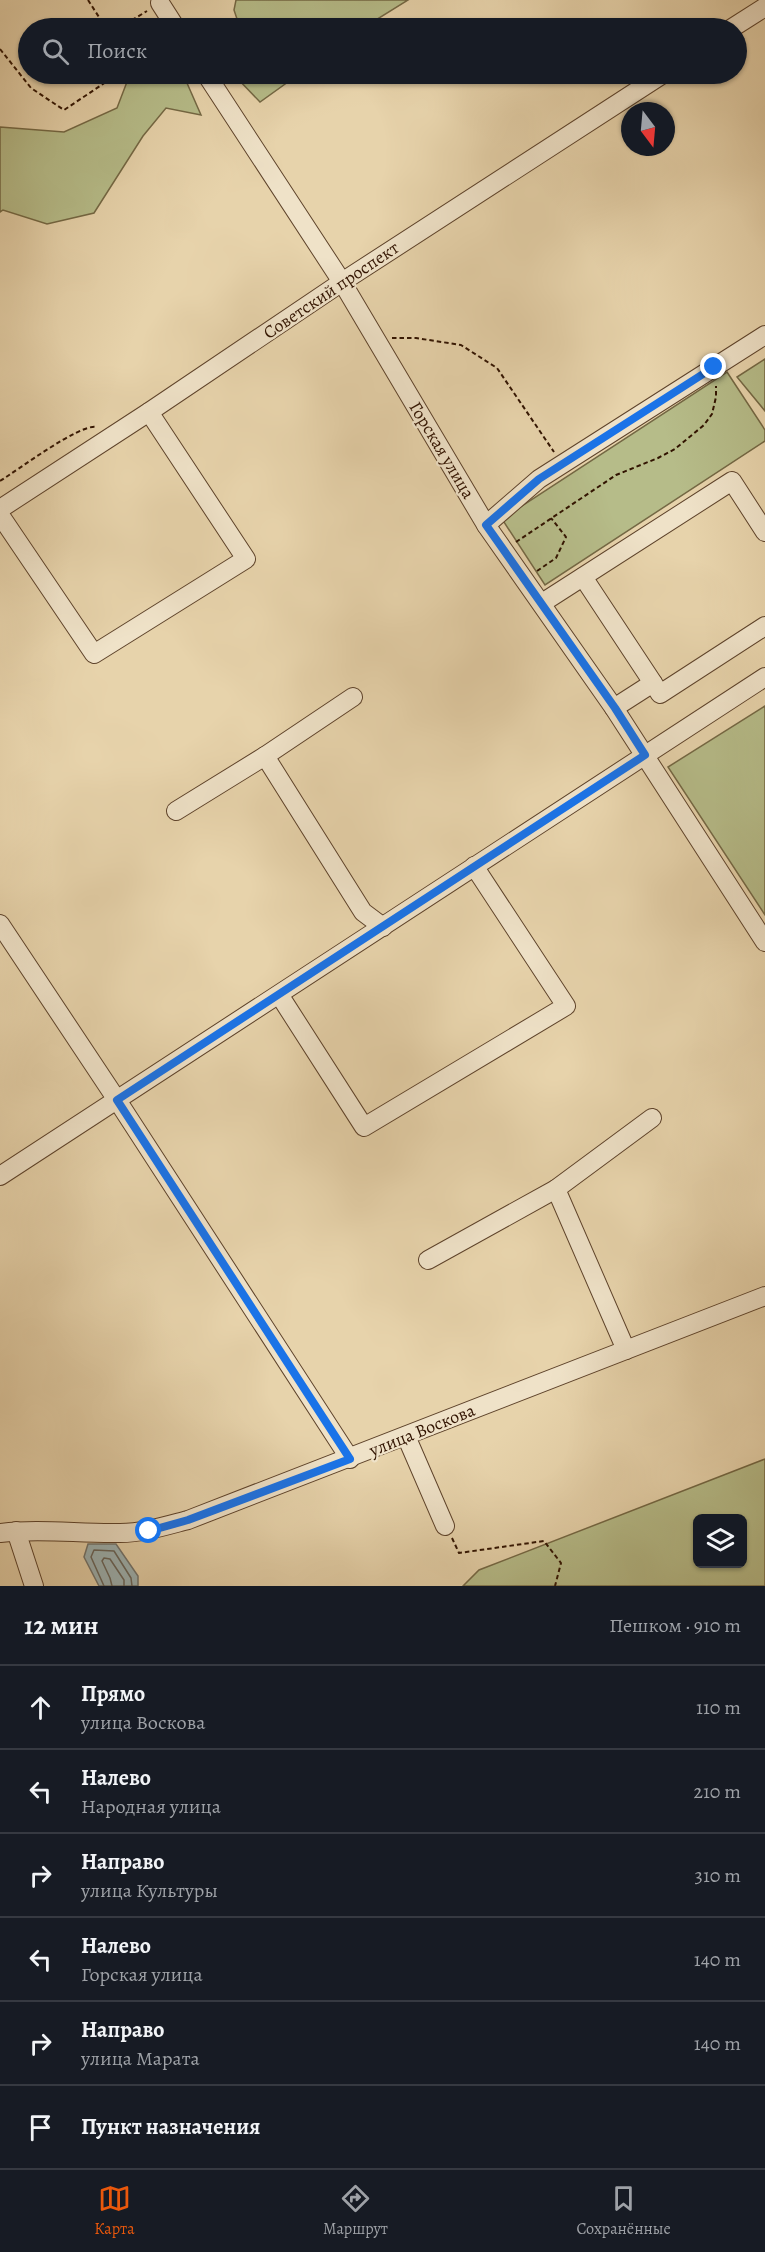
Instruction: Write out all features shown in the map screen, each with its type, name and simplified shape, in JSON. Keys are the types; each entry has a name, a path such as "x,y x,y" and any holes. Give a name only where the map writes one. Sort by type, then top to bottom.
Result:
{"street":[{"path":"160,3 170,18"},
{"path":"747,18 765,7"},
{"name":"Горская улица","path":"213,84 342,282 486,525 615,708 765,942"},
{"name":"Советский проспект","path":"0,509 342,282 648,84"},
{"path":"486,525 539,479 765,335"},
{"path":"0,515 94,654 246,559 149,412"},
{"path":"542,603 732,481 765,532"},
{"path":"583,577 660,694 765,626"},
{"path":"0,1176 280,996 474,866 765,677"},
{"path":"615,708 653,683"},
{"path":"176,812 353,697"},
{"path":"265,756 363,912 383,927"},
{"path":"280,996 364,1127 566,1006 474,866"},
{"path":"0,924 350,1459"},
{"path":"428,1260 556,1189 652,1118"},
{"path":"556,1189 626,1350"},
{"name":"улица Воскова","path":"8,1532 121,1533 149,1531 188,1520 765,1296"},
{"path":"406,1436 445,1526"},
{"path":"8,1532 34,1586"}],"path":[{"path":"88,0 100,18"},
{"path":"135,18 160,3"},
{"path":"0,49 18,72"},
{"path":"28,84 64,110 103,84"},
{"path":"375,337 416,338 461,345 497,368 562,464"},
{"path":"517,541 616,475 675,449 704,425 712,414 716,397 714,367"},
{"path":"0,482 89,426 120,431"},
{"path":"536,572 556,558 566,537 551,518"},
{"path":"445,1526 459,1552 544,1541 561,1563 555,1586"}],"green space":[{"path":"236,0 408,0 379,18 237,18 234,10"},
{"path":"126,84 187,84 201,115 166,108 143,136 94,213 47,224 3,210 0,212 0,127 64,132 117,108"},
{"path":"243,84 285,84 260,102"},
{"path":"765,359 765,411 737,377"},
{"path":"727,372 765,430 765,441 545,585 502,519"},
{"path":"765,706 765,915 668,767"},
{"path":"765,1459 765,1586 463,1586 479,1570"}],"water":[{"path":"88,1544 116,1544 138,1576 138,1586 99,1586 84,1557"}],"route":[{"path":"149,1531 188,1520 350,1459 117,1100 280,996 645,755 615,708 486,525 539,479 714,367"}]}
